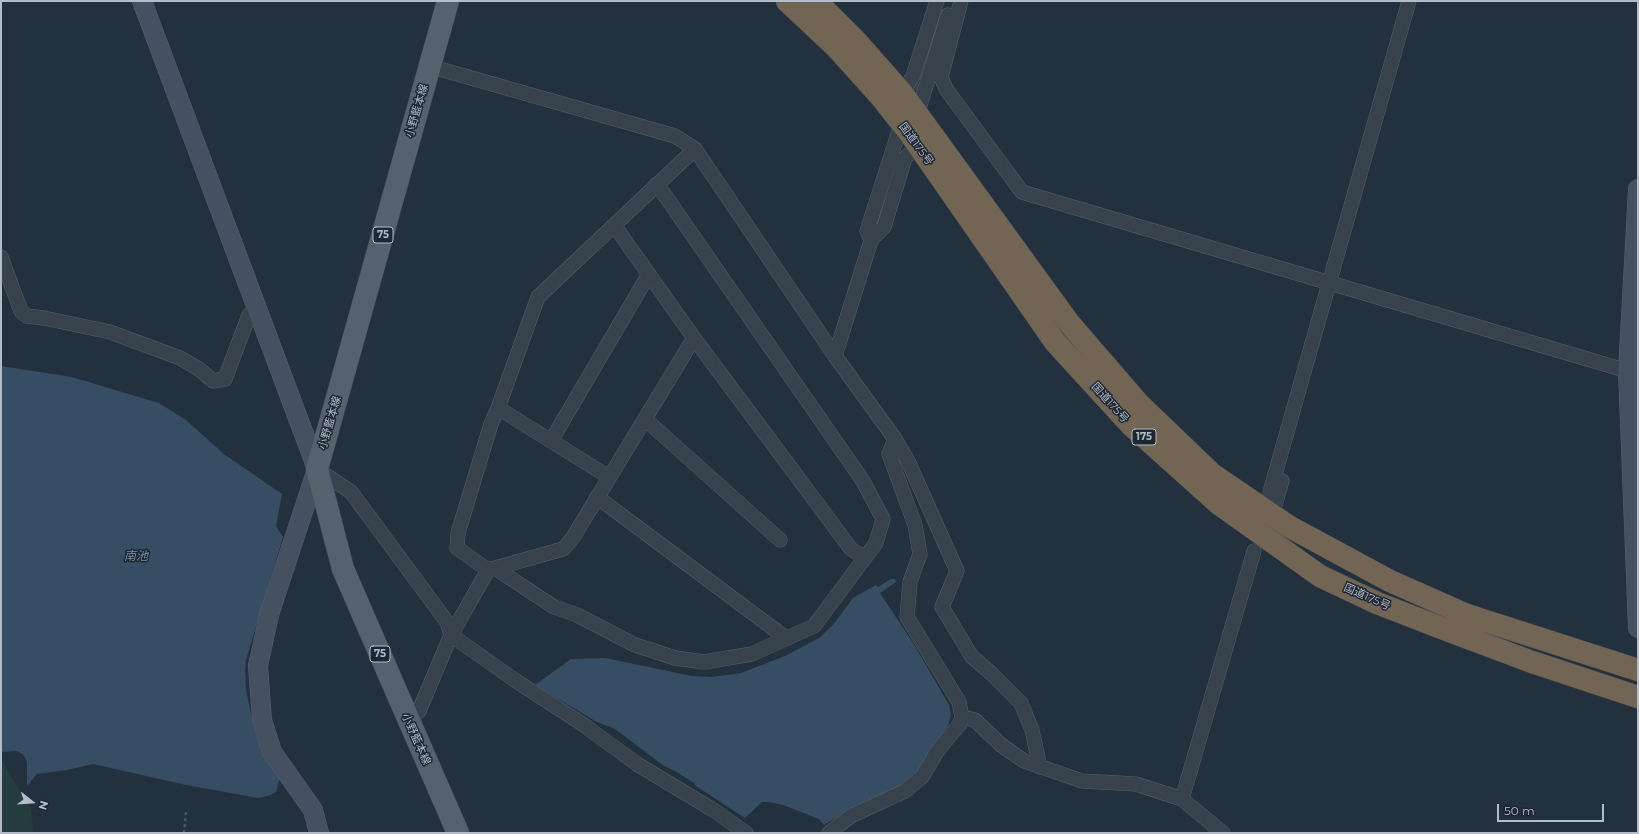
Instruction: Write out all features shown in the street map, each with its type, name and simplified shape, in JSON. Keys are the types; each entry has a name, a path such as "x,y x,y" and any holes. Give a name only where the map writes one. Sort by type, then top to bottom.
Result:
{"highway":[{"name":"国道175号","path":"788,1 908,118 1069,323 1134,398 1212,474 1267,504 1290,527 1390,581 1467,615 1638,670"},
{"name":"国道175号","path":"816,1 857,42 910,88 908,147 1055,342 1130,425 1258,539 1320,576 1377,603 1524,659 1638,697"}],"main road":[{"name":"小野藍本線","path":"448,1 318,469 343,569 458,833"}],"street":[{"path":"142,1 257,311 318,469 351,492 447,622 452,635 516,681 587,727 637,764 715,811 746,833"},
{"path":"910,88 936,1"},
{"path":"910,88 943,1"},
{"path":"871,240 867,230 898,134 908,118 952,1"},
{"path":"961,1 941,77 946,89 1022,192 1633,373"},
{"path":"1267,504 1288,403 1295,406 1409,1"},
{"path":"429,66 675,136 695,148 835,356 895,439 908,461 957,571 942,607 972,658 992,674 1021,703 1032,730 1040,767"},
{"path":"871,240 884,227 908,147"},
{"path":"835,356 871,240 908,147"},
{"path":"657,184 863,481 883,519 876,543 814,626 752,654 704,662 675,658 635,645 574,614 554,607 457,548 458,533 491,424 538,297 614,225 657,184 695,148"},
{"path":"1638,189 1633,373 1638,628"},
{"path":"614,225 694,338 852,549 865,558"},
{"path":"1,257 21,311 27,316 44,318 110,332 180,358 199,369 213,381 225,379 249,315 257,311"},
{"path":"551,441 649,274"},
{"path":"407,718 419,711 452,635 491,569 563,549 572,539 694,338"},
{"path":"498,408 609,477"},
{"path":"645,419 780,540"},
{"path":"829,833 851,816 905,791 922,777 938,750 960,724 962,717 959,702 908,616 910,582 920,554 915,525 889,454 895,439"},
{"path":"318,469 269,615 258,666 262,720 272,752 313,810 319,833"},
{"path":"597,497 786,638"},
{"path":"1182,799 1233,623 1241,625 1258,539"},
{"path":"962,717 975,720 1002,745 1024,761 1082,781 1136,784 1182,799 1223,833"}],"path":[{"path":"184,833 186,812"}],"green space":[{"path":"1,759 31,810 33,833 1,833"}],"water":[{"name":"南池","path":"1,366 72,377 159,403 186,420 224,454 282,494 276,526 283,537 246,660 245,670 246,689 254,729 262,750 280,777 276,792 268,796 258,798 186,785 93,764 67,770 37,774 27,786 27,762 23,754 17,751 3,752 1,750"},
{"path":"891,579 895,579 896,582 880,593 915,646 949,705 951,715 948,726 912,779 899,788 852,808 824,825 819,819 783,805 768,802 762,802 745,818 696,786 694,783 664,766 615,729 595,721 535,685 571,659 605,658 692,676 711,677 741,673 785,656 819,638 833,625 853,598 876,585 878,587"}],"tunnel":[{"path":"910,111 918,83"}]}
